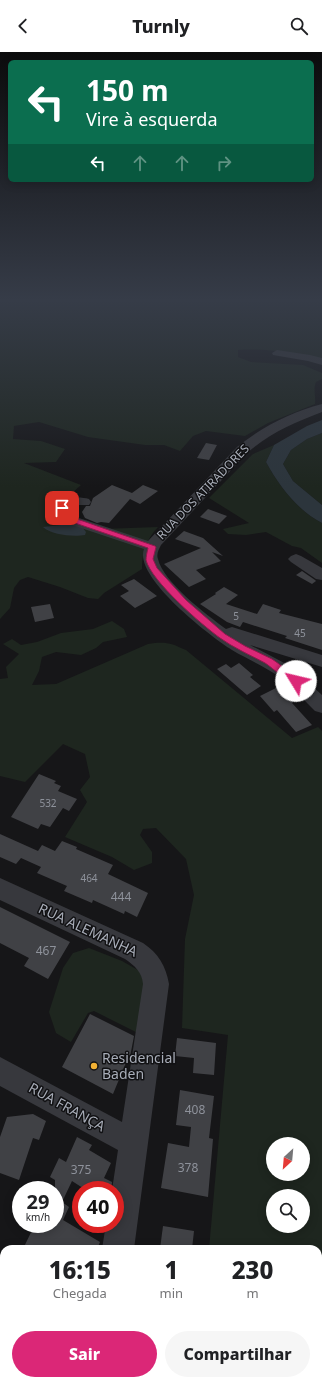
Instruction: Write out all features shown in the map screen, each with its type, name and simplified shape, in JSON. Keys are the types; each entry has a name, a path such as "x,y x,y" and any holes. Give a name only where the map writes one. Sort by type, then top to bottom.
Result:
{"street":[{"name":"RUA DOS ATIRADORES","path":"322,408 284,422 266,431 251,442 160,536 152,547 150,559 158,576 183,602 232,642 283,671 296,681 322,706"},
{"path":"84,502 74,502 65,506 62,508 64,514 74,521 152,547"},
{"path":"296,559 322,575"},
{"path":"210,625 322,661"},
{"name":"RUA ALEMANHA","path":"0,889 134,951 144,958 156,974 156,984 119,1245"},
{"name":"RUA FRANÇA","path":"0,1071 133,1143"}],"shaded area":[{"path":"0,362 255,362 303,365 322,373 322,379 316,382 315,385 315,404 268,423 245,436 206,431 193,436 180,451 164,445 145,445 88,437 39,422 14,426 13,439 41,441 65,449 56,462 24,463 81,485 61,503 59,510 102,529 158,527 150,537 146,546 142,569 104,593 98,599 88,598 28,577 20,580 14,588 10,608 0,619"},
{"path":"322,420 322,433 307,439 291,450 283,464 293,481 322,505 322,523 313,518 290,497 266,462 274,445 307,426"},
{"path":"322,433 322,505 293,481 283,464 291,450 307,439"},
{"path":"274,445 266,462 271,471 290,497 313,518 322,523 322,563 301,548 292,546 266,532 246,535 228,534 223,529 249,523 209,498 253,454"},
{"path":"62,519 82,527 86,532 85,535 63,535 47,530 43,527 61,525 63,523 60,520"},
{"path":"112,621 124,629 127,637 103,642 96,648 81,655 56,652 42,657 39,671 32,685 56,684 148,644 168,643 186,650 292,738 318,727 322,731 322,1245 209,1245 228,1035 182,1028 185,939 194,895 186,859 156,828 143,829 140,835 152,852 152,863 134,870 112,857 65,837 87,802 80,790 90,777 85,754 63,744 25,782 0,776 0,679 8,678 6,667 19,654 3,644 12,639 21,645 37,642 61,633 93,629"},
{"path":"89,948 122,961 143,973 144,987 138,1033 94,1011 88,1013 71,1042 56,1033 49,1012 63,968 73,953"}],"building":[{"path":"206,443 217,445 209,460 197,458"},
{"path":"112,485 132,493 143,485 158,491 140,504 130,499 109,523 97,523 85,518 82,512 86,506 90,506 93,498"},
{"path":"208,509 227,516 219,524 200,517"},
{"path":"184,531 203,538 223,556 212,552 221,561 196,570 206,579 189,587 164,564 201,548 175,539"},
{"path":"302,571 316,581 312,584 296,575"},
{"path":"134,579 157,596 135,608 120,596 129,591 121,585"},
{"path":"224,587 238,595 226,604 257,614 263,604 281,610 279,613 322,624 322,650 285,638 287,636 243,622 240,627 227,622 200,604"},
{"path":"50,604 54,618 35,622 31,607"},
{"path":"239,663 253,675 250,677 261,686 247,695 217,669 226,664 231,668"},
{"path":"280,686 295,701 292,703 312,725 296,732 277,710 274,712 260,696"},
{"path":"39,774 56,781 54,783 61,786 58,791 77,799 69,811 63,808 50,827 41,824 38,829 11,817"},
{"path":"0,834 38,851 42,845 55,851 62,841 77,847 76,849 113,865 108,874 148,893 137,917 125,911 124,914 93,900 92,903 64,891 67,886 37,873 41,867 21,858 16,864 0,857"},
{"path":"0,907 70,942 48,979 24,966 29,958 0,943"},
{"path":"90,1014 134,1036 130,1057 125,1065 113,1094 62,1067"},
{"path":"177,1038 216,1043 214,1075 193,1073 194,1058 175,1056"},
{"path":"180,1090 214,1096 209,1138 213,1139 208,1197 161,1188 168,1143 189,1147 191,1127 176,1125"},
{"path":"33,1114 46,1121 39,1140 33,1138 19,1180 0,1173 0,1137 7,1117"},
{"path":"77,1137 92,1145 89,1150 111,1163 104,1178 110,1181 72,1181 64,1198 64,1181 55,1181 50,1177 59,1158 66,1162"},
{"path":"64,1203 69,1207 64,1218"},
{"path":"64,1221 72,1225 72,1233 85,1233 100,1242 99,1245 25,1245 31,1233 64,1233"},
{"path":"163,1226 194,1231 192,1245 161,1245"}],"place":[{"name":"Residencial Baden","path":"94,1066"}],"route":[{"path":"62,508 64,514 74,521 152,547 150,559 153,568 158,576 183,602 222,636 269,662 296,681"}]}
